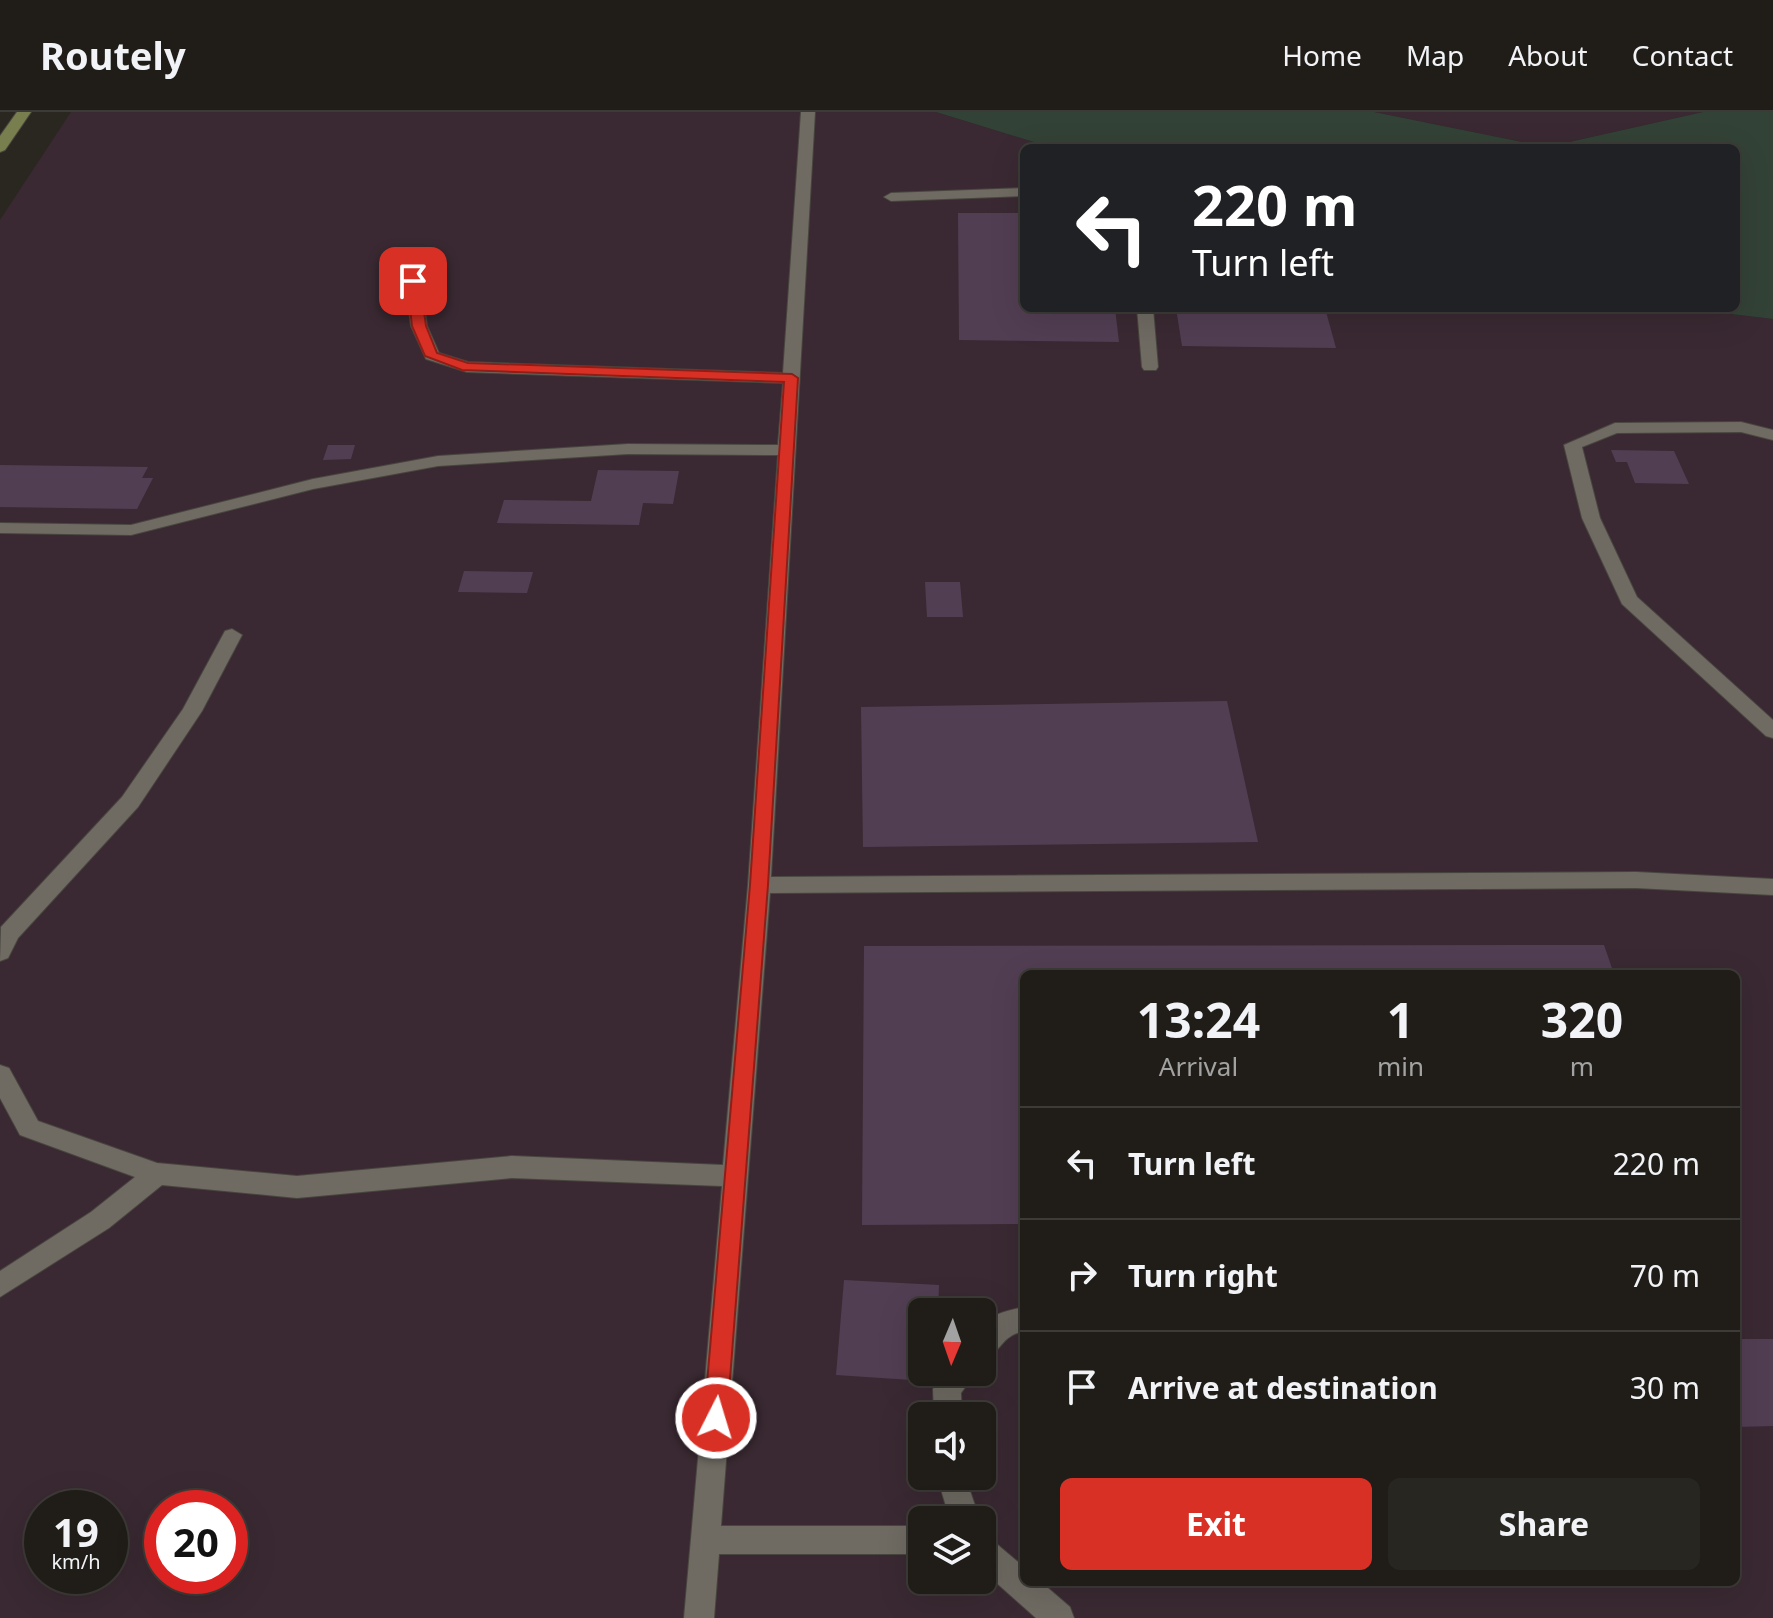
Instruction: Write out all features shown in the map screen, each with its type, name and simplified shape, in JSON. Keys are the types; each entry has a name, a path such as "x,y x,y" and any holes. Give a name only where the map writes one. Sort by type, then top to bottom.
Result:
{"main road":[{"path":"0,147 24,112"}],"lane":[{"path":"699,1618 759,885 808,112"},
{"path":"891,197 1020,192"},
{"path":"413,281 419,326 432,356 467,367 792,378"},
{"path":"1145,312 1150,367"},
{"path":"1773,435 1741,427 1615,428 1573,445 1591,518 1629,600 1773,731"},
{"path":"0,528 131,530 313,484 438,461 628,449 787,450"},
{"path":"0,952 9,933 130,802 192,711 232,635"},
{"path":"759,885 1636,880 1773,887"},
{"path":"0,1075 29,1128 157,1174 297,1187 512,1167 736,1176"},
{"path":"0,1285 100,1220 157,1174"},
{"path":"996,1330 1001,1324 1020,1320"},
{"path":"706,1540 908,1540"},
{"path":"996,1562 1020,1584"},
{"path":"1023,1586 1059,1618"}],"shaded area":[{"path":"71,112 936,112 1040,144 1020,144 1020,312 1714,312 1773,319 1773,1618 0,1618 0,220"},
{"path":"1374,112 1703,112 1560,144 1532,144"}],"green space":[{"path":"936,112 1374,112 1532,144 1040,144"},
{"path":"1703,112 1773,112 1773,319 1714,312 1740,312 1740,144 1560,144"}],"building":[{"path":"958,213 1020,213 1020,312 1115,312 1119,342 959,340"},
{"path":"1177,312 1326,312 1336,348 1182,346"},
{"path":"328,445 355,445 351,459 323,460"},
{"path":"1611,450 1674,451 1689,484 1635,483 1627,462 1616,462"},
{"path":"0,465 148,467 142,478 153,478 137,509 0,507"},
{"path":"598,470 679,471 673,504 643,503 639,525 497,523 504,500 591,501"},
{"path":"464,571 533,572 527,593 458,592"},
{"path":"925,582 960,582 963,617 927,617"},
{"path":"1227,701 1258,842 863,847 861,707"},
{"path":"1604,945 1613,970 1020,970 1020,1224 862,1225 864,946"},
{"path":"844,1280 939,1285 939,1298 908,1298 908,1380 836,1375"},
{"path":"1740,1339 1773,1339 1773,1426 1740,1427"}],"route":[{"path":"413,281 419,326 432,356 467,367 792,378 759,885 716,1418"}]}
